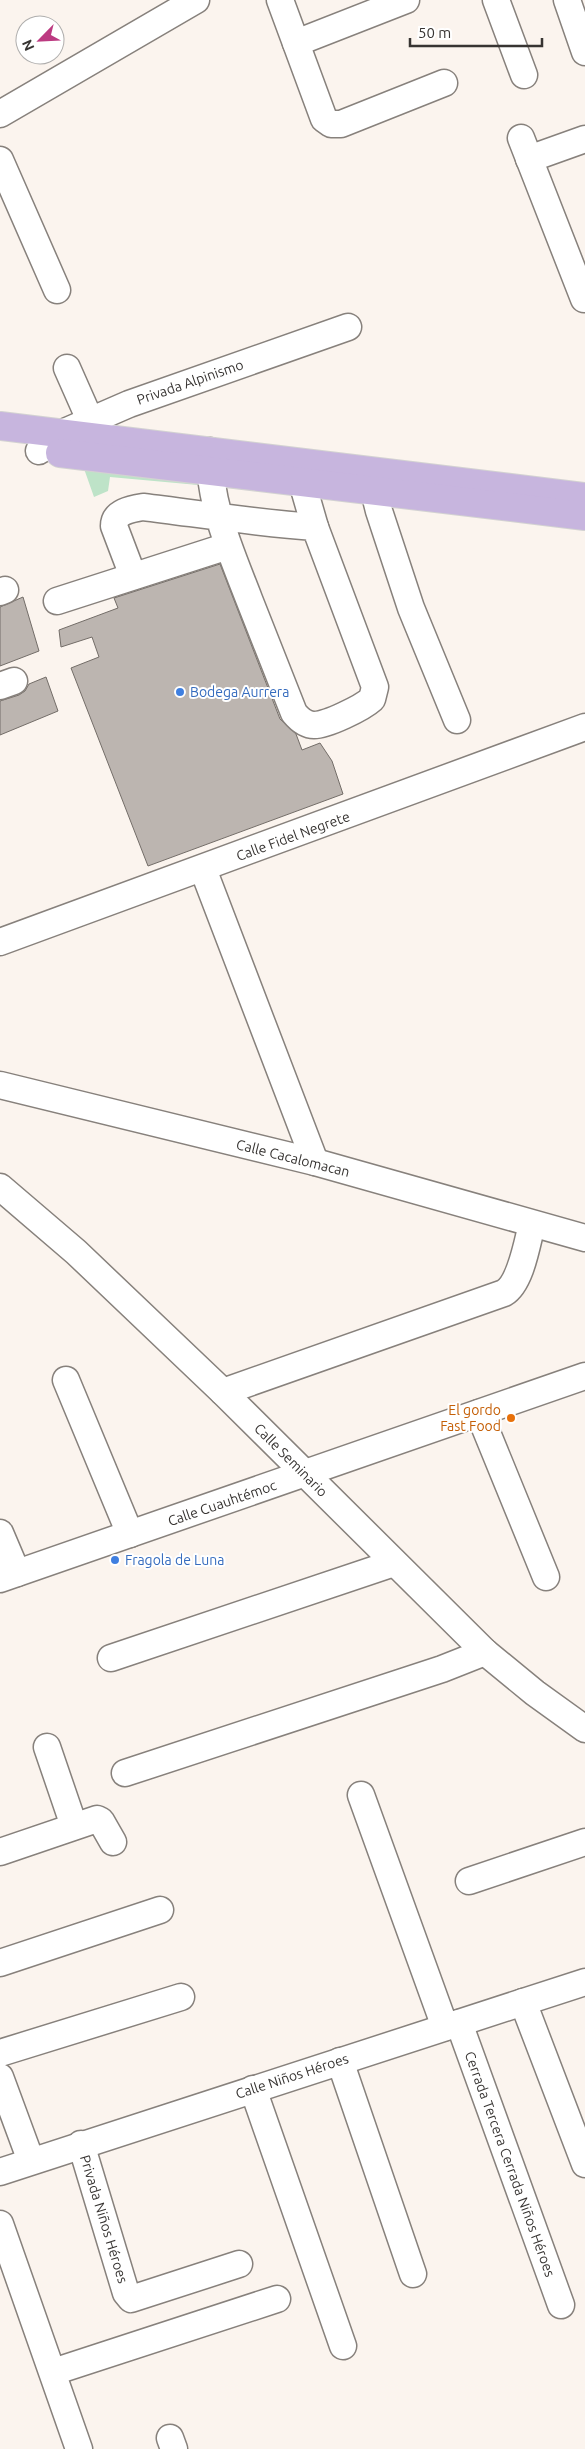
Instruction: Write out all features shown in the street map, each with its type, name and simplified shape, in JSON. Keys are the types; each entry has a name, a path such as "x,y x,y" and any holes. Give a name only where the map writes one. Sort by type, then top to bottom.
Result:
{"main road":[{"path":"0,426 50,443"},
{"path":"0,446 50,443 302,472 370,481 585,516"},
{"path":"370,481 585,496"}],"street":[{"path":"0,114 196,0"},
{"path":"280,0 324,119 331,124 341,124 444,83"},
{"path":"296,43 406,0"},
{"path":"496,0 524,75"},
{"path":"567,0 585,52"},
{"path":"584,299 525,148 585,139"},
{"path":"0,160 57,290"},
{"name":"Privada Alpinismo","path":"50,443 90,420 129,404 348,328"},
{"path":"67,368 90,420"},
{"path":"210,462 220,517 228,546 294,713 304,722 314,725 367,704 374,695 375,687 315,527 302,472"},
{"path":"370,481 412,608 457,720"},
{"path":"133,576 114,526 114,520 118,515 143,507 272,524 315,527"},
{"path":"57,601 228,546"},
{"name":"Calle Fidel Negrete","path":"0,942 203,869 585,727"},
{"path":"203,869 315,1162"},
{"name":"Calle Cacalomacan","path":"0,1085 315,1162 585,1238"},
{"name":"Calle Seminario","path":"0,1187 76,1252 223,1392 485,1652 535,1693 585,1729"},
{"path":"223,1392 510,1290 516,1281 532,1224"},
{"name":"Calle Cuauhtémoc","path":"9,1576 585,1376"},
{"path":"66,1380 130,1534"},
{"path":"479,1413 546,1576"},
{"path":"0,1533 9,1576"},
{"path":"111,1658 394,1563"},
{"path":"125,1773 423,1676 485,1652"},
{"path":"47,1747 74,1826"},
{"name":"Cerrada Tercera Cerrada Niños Héroes","path":"361,1795 561,2305"},
{"path":"0,1852 74,1826 100,1820 113,1842"},
{"path":"469,1881 585,1842"},
{"path":"0,1963 160,1910"},
{"name":"Calle Niños Héroes","path":"0,2172 81,2144 585,1982"},
{"path":"0,2053 181,1998"},
{"path":"524,2002 585,2164"},
{"path":"340,2061 414,2274"},
{"path":"0,2077 31,2161"},
{"path":"253,2089 343,2346"},
{"name":"Privada Niños Héroes","path":"81,2144 126,2293 131,2299 239,2264"},
{"path":"0,2224 79,2449"},
{"path":"53,2372 277,2299"}],"green space":[{"path":"82,463 209,486 110,477 108,491 94,497"}],"building":[{"name":"Bodega Aurrera","path":"220,564 280,719 296,734 302,750 320,743 332,761 343,794 148,866 71,668 99,657 92,637 61,647 59,630 118,608 114,598"},
{"path":"23,597 39,651 0,666 0,607"},
{"path":"46,677 58,711 0,735 0,701 19,695 25,691 29,684"}],"place":[{"name":"Bodega Aurrera","path":"180,692"},
{"name":"El gordo Fast Food","path":"511,1418"},
{"name":"Fragola de Luna","path":"115,1560"}]}
